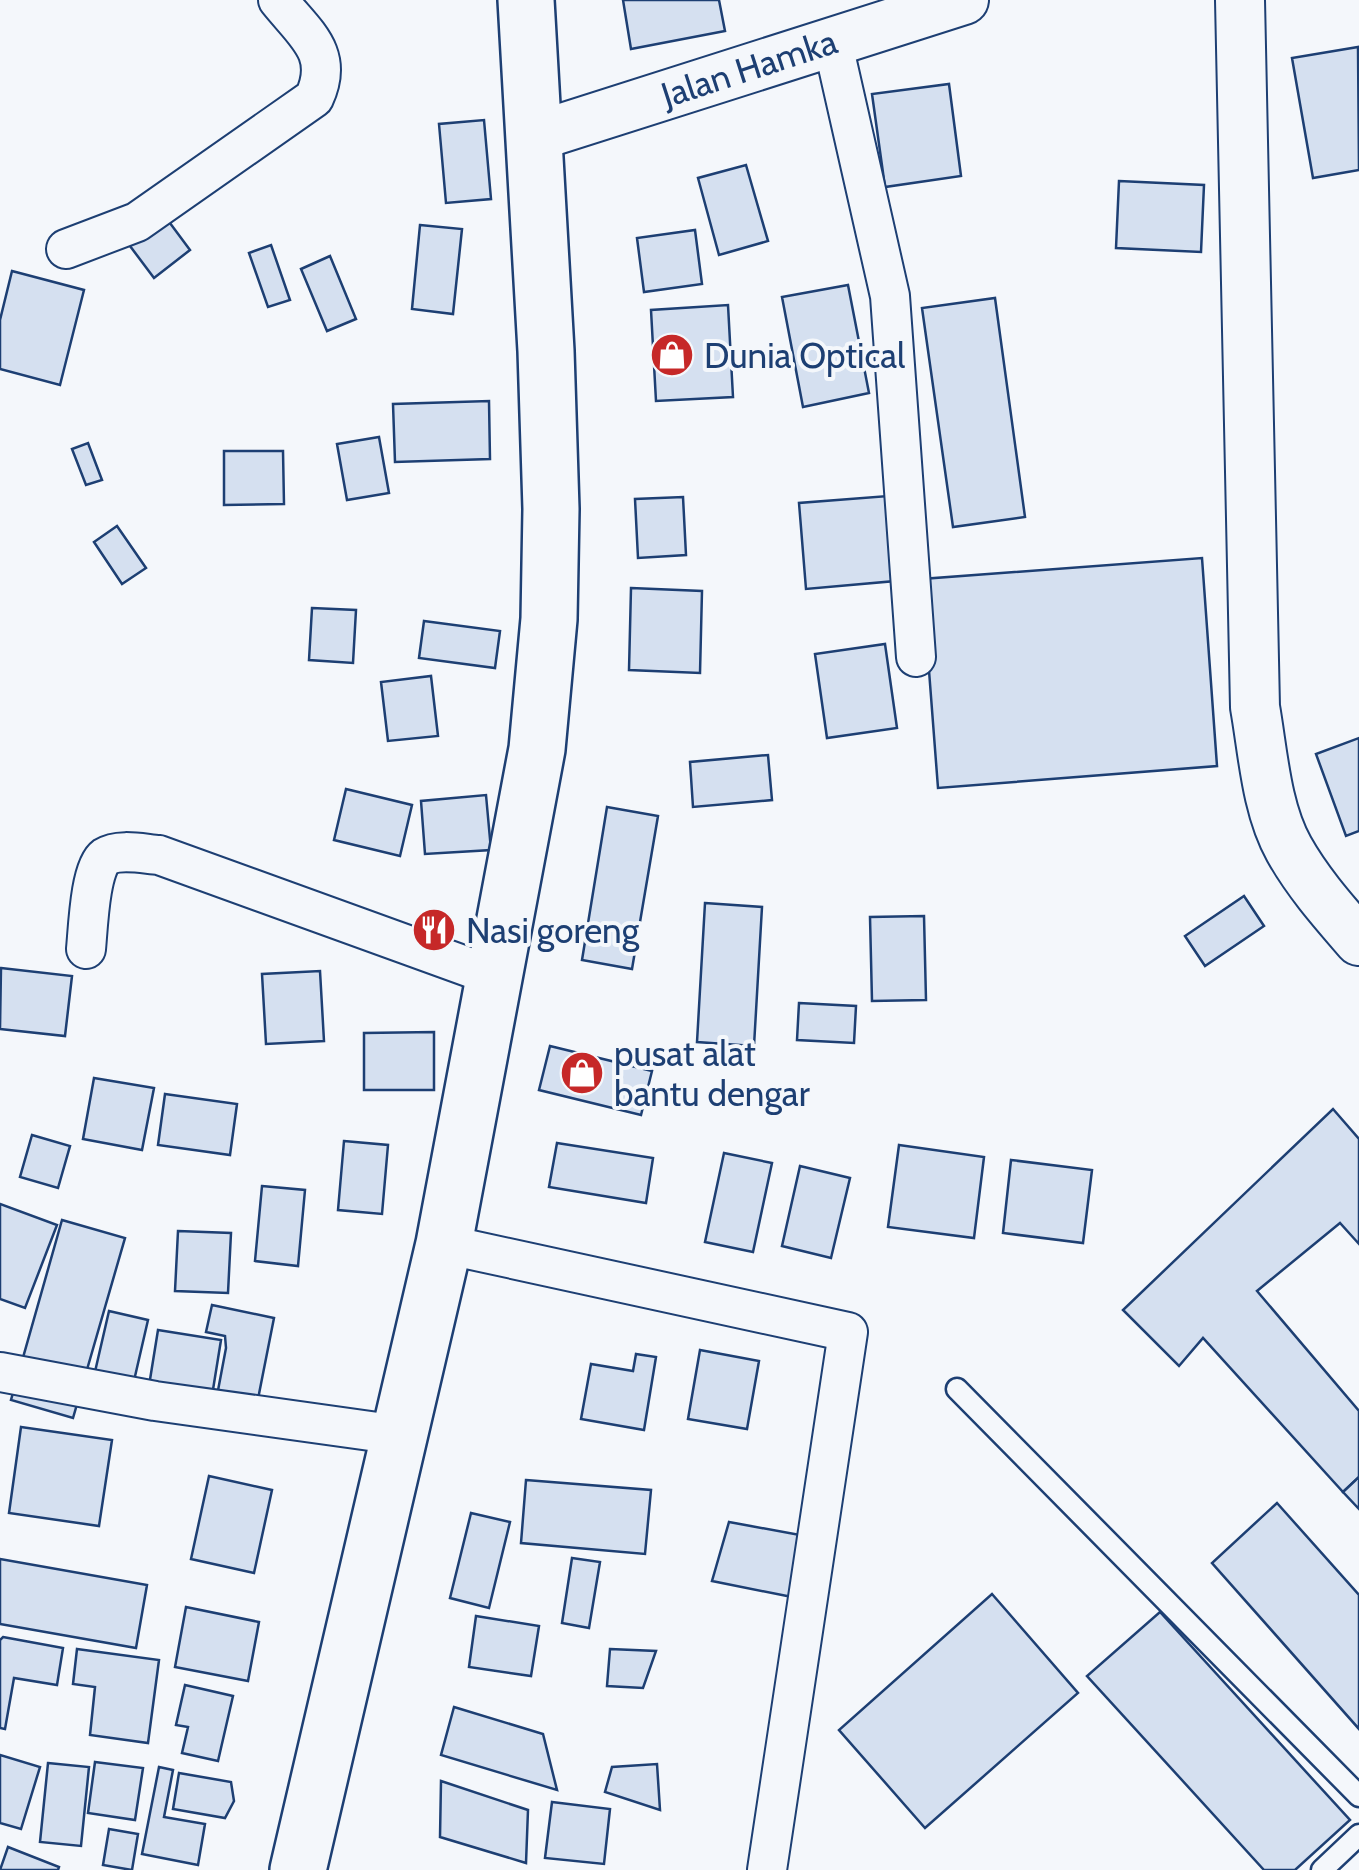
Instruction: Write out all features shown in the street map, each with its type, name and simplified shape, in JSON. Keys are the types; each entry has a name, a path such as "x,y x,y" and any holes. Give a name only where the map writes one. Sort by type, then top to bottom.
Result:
{"highway":[{"path":"298,1870 444,1244 538,749 549,619 548,411 526,0"}],"street":[{"path":"66,248 137,222 314,98 323,78 322,55 278,0"},
{"name":"Jalan Hamka","path":"534,136 964,0"},
{"path":"1240,0 1255,707 1271,794 1287,846 1314,888 1359,942"},
{"path":"832,40 890,296 916,657"},
{"path":"86,948 96,866 107,855 132,852 160,855 496,977"},
{"path":"444,1244 848,1332 767,1870"},
{"path":"0,1372 155,1401 399,1435"}],"lane":[{"path":"957,1389 1359,1796"},
{"path":"1322,1870 1359,1835"}],"building":[{"path":"623,0 719,0 725,31 631,49"},
{"path":"1358,47 1359,170 1313,178 1292,58"},
{"path":"949,84 961,176 885,187 872,94"},
{"path":"484,120 491,199 446,203 439,124"},
{"path":"746,165 768,241 719,255 698,178"},
{"path":"1119,181 1204,185 1201,252 1116,248"},
{"path":"164,215 190,250 154,278 127,242"},
{"path":"420,225 462,229 453,314 412,309"},
{"path":"695,230 702,284 644,292 637,238"},
{"path":"271,245 290,300 268,307 249,253"},
{"path":"330,256 356,319 327,331 301,269"},
{"path":"12,271 84,290 60,385 0,369 0,320"},
{"path":"848,285 869,393 803,407 782,297"},
{"path":"995,298 1025,517 953,527 922,308"},
{"path":"728,305 733,397 656,401 651,310"},
{"path":"489,401 490,459 395,462 393,404"},
{"path":"379,437 389,493 347,500 337,444"},
{"path":"88,443 102,480 86,485 72,449"},
{"path":"224,451 283,451 284,504 224,505"},
{"path":"888,496 895,581 806,589 799,503"},
{"path":"683,497 686,555 638,558 635,499"},
{"path":"117,526 146,568 122,584 94,542"},
{"path":"1202,558 1217,766 938,788 922,579"},
{"path":"631,588 702,591 700,673 629,670"},
{"path":"312,608 356,610 353,663 309,660"},
{"path":"424,621 500,631 495,668 419,658"},
{"path":"885,644 897,728 827,738 815,654"},
{"path":"431,676 438,736 388,741 381,682"},
{"path":"1359,738 1359,831 1346,836 1316,754"},
{"path":"768,755 772,800 693,807 690,762"},
{"path":"346,789 412,805 400,856 334,840"},
{"path":"486,795 491,850 425,854 421,801"},
{"path":"607,807 658,816 632,969 582,960"},
{"path":"1244,896 1264,926 1205,966 1185,936"},
{"path":"705,903 762,907 754,1046 697,1042"},
{"path":"924,916 926,1000 872,1001 870,917"},
{"path":"1,968 72,976 65,1036 0,1029"},
{"path":"320,971 324,1041 266,1044 262,974"},
{"path":"799,1003 856,1006 854,1043 797,1040"},
{"path":"434,1032 434,1090 364,1090 364,1033"},
{"path":"550,1046 652,1071 641,1115 539,1090"},
{"path":"94,1078 154,1088 142,1150 83,1139"},
{"path":"165,1094 237,1104 230,1155 158,1145"},
{"path":"1333,1109 1359,1139 1359,1244 1340,1223 1257,1291 1359,1411 1359,1477 1343,1492 1203,1338 1179,1366 1123,1310"},
{"path":"32,1135 70,1146 58,1188 20,1177"},
{"path":"344,1141 388,1145 382,1214 338,1210"},
{"path":"557,1143 653,1158 646,1203 549,1187"},
{"path":"899,1145 984,1157 974,1238 888,1227"},
{"path":"724,1153 772,1163 753,1252 705,1242"},
{"path":"1011,1160 1092,1170 1083,1243 1003,1233"},
{"path":"800,1166 850,1178 831,1258 782,1246"},
{"path":"262,1186 305,1190 298,1266 255,1261"},
{"path":"0,1204 57,1225 25,1308 0,1299"},
{"path":"62,1220 125,1238 73,1418 11,1400"},
{"path":"178,1231 231,1233 228,1293 175,1291"},
{"path":"212,1305 274,1318 256,1409 216,1401 226,1348 225,1336 206,1332"},
{"path":"109,1311 148,1320 133,1385 94,1376"},
{"path":"158,1330 221,1340 211,1402 148,1392"},
{"path":"700,1350 759,1361 747,1429 688,1419"},
{"path":"636,1354 656,1357 644,1430 581,1419 591,1364 633,1371"},
{"path":"21,1427 112,1440 99,1526 9,1513"},
{"path":"209,1476 272,1490 254,1573 191,1559"},
{"path":"1359,1477 1359,1509 1343,1492"},
{"path":"526,1480 651,1490 645,1554 521,1543"},
{"path":"1277,1503 1359,1595 1359,1729 1212,1563"},
{"path":"471,1513 510,1522 489,1608 450,1598"},
{"path":"729,1522 800,1535 792,1597 712,1581"},
{"path":"572,1558 600,1562 589,1628 562,1623"},
{"path":"0,1559 147,1585 136,1648 0,1624"},
{"path":"992,1594 1078,1693 925,1828 839,1730"},
{"path":"186,1607 259,1622 248,1681 175,1667"},
{"path":"1160,1612 1350,1820 1295,1870 1264,1870 1087,1676"},
{"path":"476,1616 539,1626 531,1676 469,1667"},
{"path":"3,1637 63,1648 57,1685 14,1678 5,1729 0,1728"},
{"path":"77,1649 159,1660 148,1743 90,1735 95,1687 73,1684"},
{"path":"610,1649 656,1651 643,1688 607,1686"},
{"path":"185,1685 233,1696 218,1761 182,1753 188,1727 176,1725"},
{"path":"454,1707 543,1734 557,1790 441,1755"},
{"path":"0,1755 40,1767 21,1829 0,1823"},
{"path":"95,1762 143,1768 135,1820 88,1813"},
{"path":"48,1763 89,1767 81,1846 40,1842"},
{"path":"657,1764 660,1810 605,1792 612,1767"},
{"path":"159,1767 173,1770 164,1817 205,1824 198,1865 142,1854"},
{"path":"179,1773 231,1782 234,1801 225,1818 173,1809"},
{"path":"441,1781 528,1810 526,1863 440,1837"},
{"path":"552,1802 610,1809 604,1864 545,1858"},
{"path":"109,1829 138,1834 132,1870 103,1865"},
{"path":"8,1847 59,1867 58,1870 0,1870"}],"place":[{"name":"Dunia Optical","path":"672,355"},
{"name":"Nasi goreng","path":"434,930"},
{"name":"pusat alat bantu dengar","path":"582,1073"}]}
